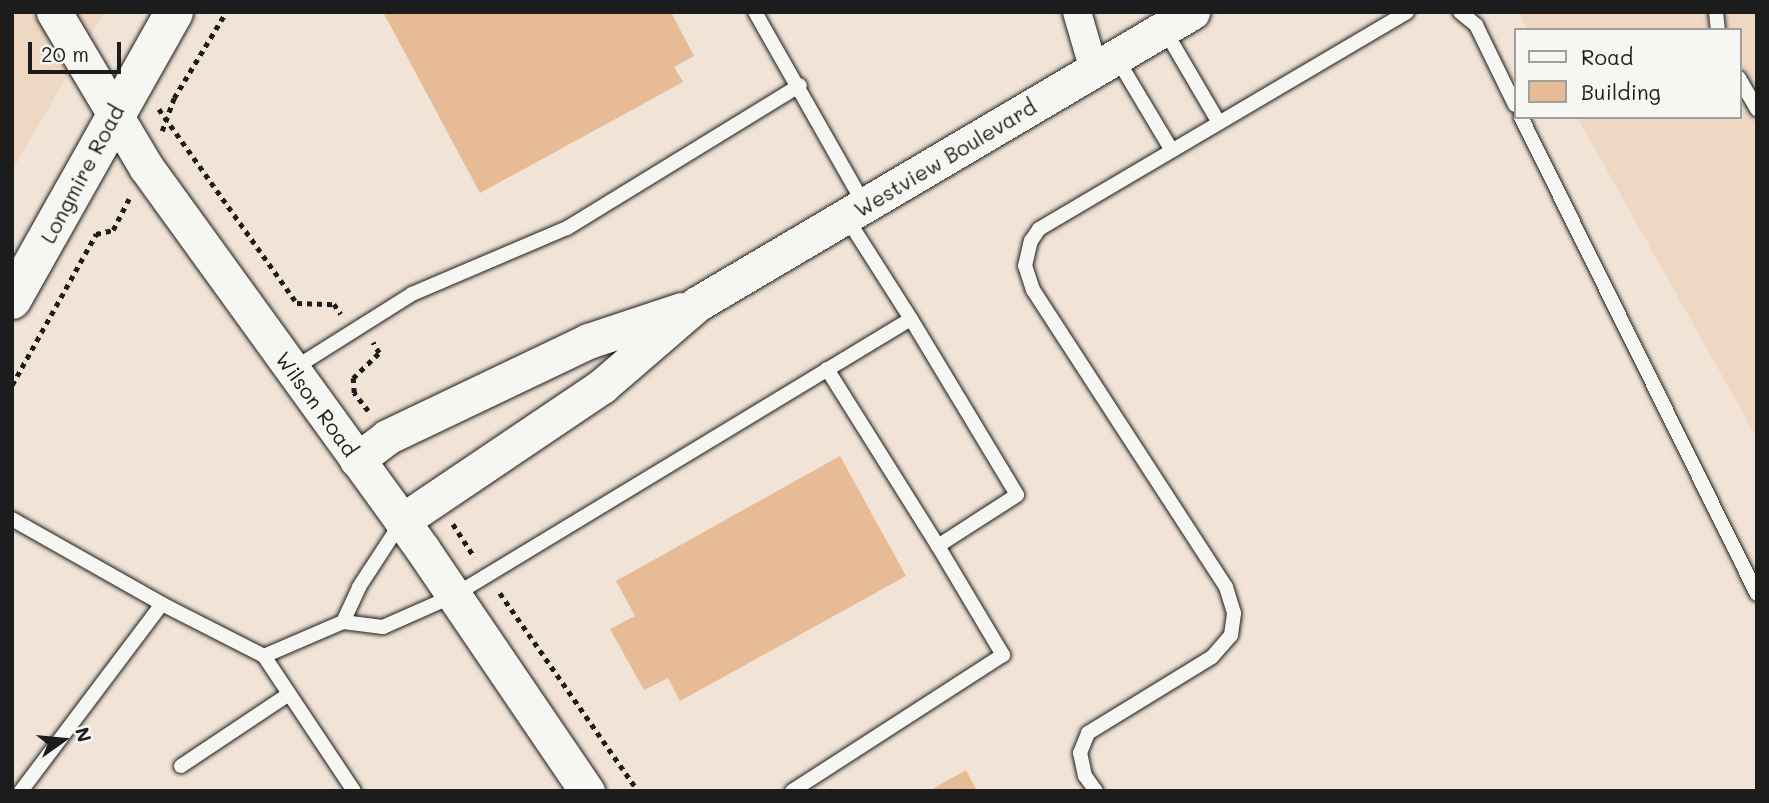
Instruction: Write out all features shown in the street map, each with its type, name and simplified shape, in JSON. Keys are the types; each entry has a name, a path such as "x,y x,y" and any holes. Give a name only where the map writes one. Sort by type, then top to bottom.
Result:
{"main road":[{"name":"Longmire Road","path":"12,300 113,115 174,12"}],"street":[{"name":"Wilson Road","path":"54,12 146,167 402,521 587,791"},
{"path":"1077,12 1105,64"},
{"name":"Westview Boulevard","path":"402,521 602,386 697,304 1178,21"},
{"name":"Westview Boulevard","path":"357,460 387,437 587,341 697,304"}],"lane":[{"path":"755,12 800,85 855,211 911,319 1017,495 938,546"},
{"path":"1096,791 1086,776 1080,753 1088,733 1212,657 1231,635 1234,613 1226,587 1033,290 1025,266 1031,241 1040,229 1171,149 1407,12"},
{"path":"1460,12 1476,25 1514,103"},
{"path":"1178,21 1218,121"},
{"path":"1105,64 1171,149"},
{"path":"1741,81 1757,109"},
{"path":"292,369 412,294 567,228 800,85"},
{"path":"1522,119 1757,594"},
{"path":"264,656 343,622 383,628 453,596 911,319"},
{"path":"792,791 1000,661 1000,648 827,369"},
{"path":"12,519 162,604 264,656 354,791"},
{"path":"343,622 359,587 402,521"},
{"path":"21,791 162,604"},
{"path":"181,766 289,694"}],"path":[{"path":"12,385 96,234 113,230 146,167 174,98 226,12"}],"shaded area":[{"path":"12,12 104,12 12,171"},
{"path":"1519,12 1757,12 1757,438 1578,119 1741,119 1741,28 1527,28"}],"building":[{"path":"383,12 671,12 694,56 674,67 683,82 480,193"},
{"path":"840,456 906,576 680,701 668,678 644,690 610,629 635,616 616,581"},
{"path":"966,770 977,791 929,791"}]}
